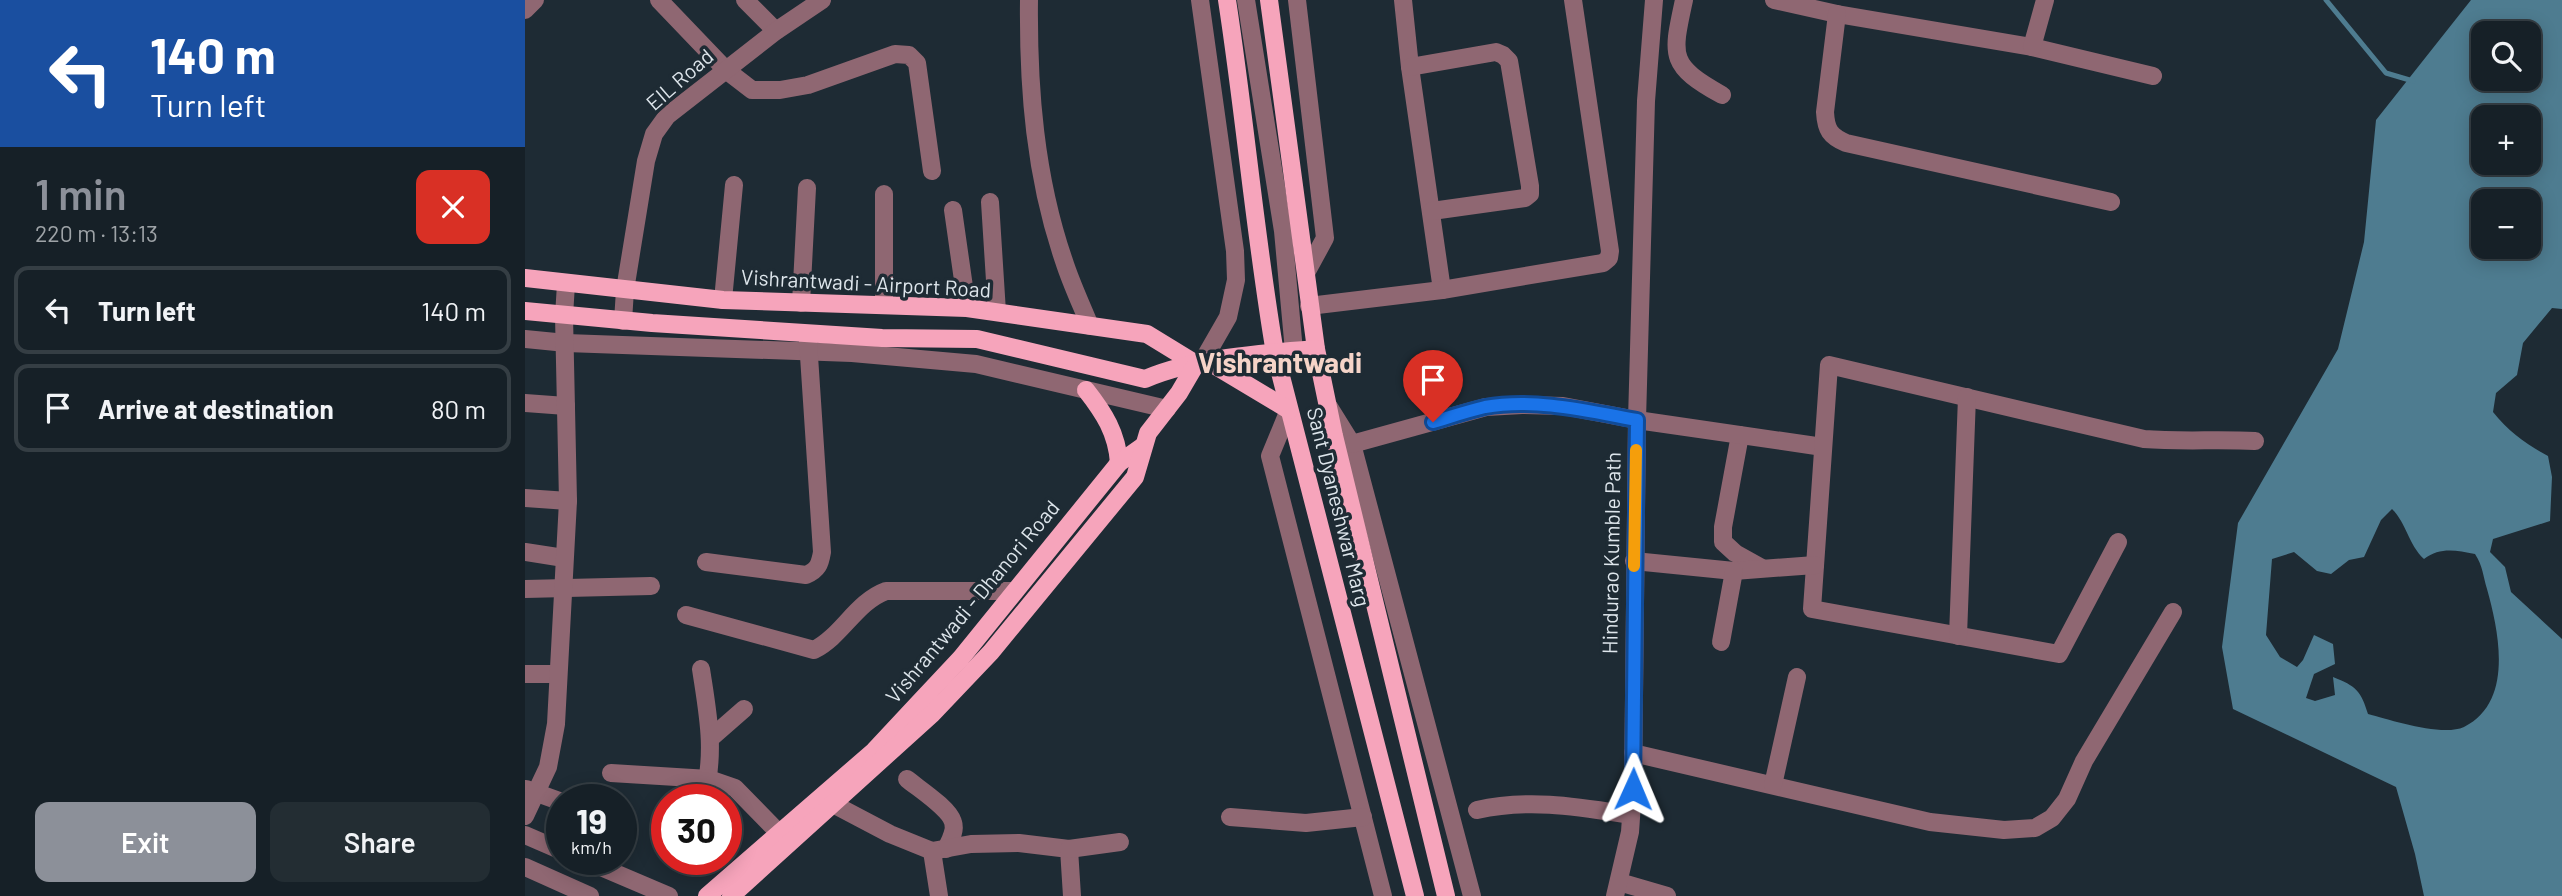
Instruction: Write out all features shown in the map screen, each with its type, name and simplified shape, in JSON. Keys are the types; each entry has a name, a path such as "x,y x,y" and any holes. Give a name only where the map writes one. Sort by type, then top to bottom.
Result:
{"main road":[{"name":"Sant Dyaneshwar Marg","path":"1227,0 1261,273 1275,353 1415,896"},
{"name":"Sant Dyaneshwar Marg","path":"1269,0 1316,349 1327,404 1447,896"},
{"name":"Vishrantwadi - Airport Road","path":"525,278 723,300 967,308 1147,334 1289,410"},
{"path":"525,311 623,321 882,338 977,339 1145,379 1166,370 1316,349"},
{"name":"Vishrantwadi - Dhanori Road","path":"707,896 733,891 932,714 991,652 1135,477 1148,433 1202,364"},
{"path":"1086,390 1105,414 1118,443 1118,463"},
{"name":"Vishrantwadi - Dhanori Road","path":"733,891 779,833 874,751 961,658 1118,463 1143,446"}],"street":[{"path":"525,10 535,0"},
{"path":"659,0 726,70 752,90 780,90 833,77 879,58 894,54 909,55 917,63 932,171"},
{"path":"745,0 776,31"},
{"name":"EIL Road","path":"623,321 625,290 646,161 654,134 667,116 776,31 822,0"},
{"path":"1028,0 1033,120 1043,184 1063,260 1090,326"},
{"path":"1200,0 1235,251 1236,280 1228,317 1202,364"},
{"path":"1246,0 1283,231 1294,351"},
{"path":"1297,0 1325,238 1306,273"},
{"path":"1403,0 1442,290"},
{"path":"1309,306 1442,290 1603,263 1609,258 1573,0"},
{"name":"Hindurao Kumble Path","path":"1617,889 1630,832 1631,814 1634,561 1646,101 1654,0"},
{"path":"1684,0 1676,37 1676,52 1683,69 1722,94"},
{"path":"1774,0 1837,14 2032,47 2153,76"},
{"path":"2032,47 2045,0"},
{"path":"1837,14 1825,112 1826,126 1832,137 1859,146 2111,202"},
{"path":"1410,67 1496,52 1503,54 1509,61 1530,186 1530,194 1525,198 1432,211"},
{"path":"723,300 734,186"},
{"path":"801,303 807,188"},
{"path":"884,194 884,305"},
{"path":"990,202 997,312"},
{"path":"953,210 967,308"},
{"path":"525,816 530,791 548,767 556,724 568,501 566,343 563,316 566,284"},
{"path":"706,562 806,575 815,572 820,564 822,552 807,333"},
{"path":"525,339 566,343 809,352 977,364 1167,409"},
{"path":"2118,542 2059,654 1812,609 1829,365 2144,439 2222,439 2255,442"},
{"path":"1958,636 1966,397"},
{"path":"525,402 566,406"},
{"path":"1327,404 1352,444 1472,896"},
{"path":"1352,444 1486,407 1523,405 1563,406 1637,420 1823,447"},
{"path":"1289,410 1270,456 1383,896"},
{"path":"1740,435 1723,527 1723,542 1735,553 1762,568"},
{"path":"525,498 568,501"},
{"path":"525,552 564,558"},
{"path":"1634,561 1734,571 1815,565"},
{"path":"1721,642 1734,571"},
{"path":"525,589 652,586"},
{"path":"686,615 814,650 827,644 872,596 886,591 1015,591"},
{"path":"1633,753 1930,821 2004,830 2035,828 2053,818 2067,799 2084,761 2173,612"},
{"path":"701,668 712,737 708,784"},
{"path":"525,674 558,674"},
{"path":"1773,785 1797,677"},
{"path":"712,737 744,709"},
{"path":"611,773 709,779 735,788 779,833"},
{"path":"908,779 947,812 953,822 953,831 939,850 939,896"},
{"path":"1477,810 1502,804 1553,803 1631,814"},
{"path":"832,804 890,834 939,850 971,844 1019,844 1069,849 1120,842"},
{"path":"1230,817 1306,824 1363,817"},
{"path":"525,835 546,844"},
{"path":"1069,849 1072,896"},
{"path":"525,867 590,896"},
{"path":"620,875 669,896"},
{"path":"1617,889 1667,896"}],"water":[{"path":"2471,0 2562,0 2562,309 2552,308 2523,343 2517,375 2496,393 2493,412 2518,437 2548,456 2552,477 2550,521 2493,539 2490,552 2505,567 2511,592 2562,639 2562,896 2424,896 2396,787 2233,709 2222,647 2238,523 2338,349 2364,242 2376,120","holes":["2392,509 2424,559 2442,551 2454,551 2475,554 2480,563 2492,606 2499,665 2490,701 2480,716 2455,730 2430,729 2368,714 2356,690 2333,677 2335,695 2315,701 2306,698 2314,674 2335,664 2333,644 2314,635 2297,667 2280,657 2266,635 2272,559 2294,552 2317,571 2331,574 2349,560 2364,557 2381,520"]}],"waterway":[{"path":"2326,0 2386,73 2413,81"}],"slow traffic":[{"path":"1634,566 1636,450"}],"district":[{"name":"Vishrantwadi","path":"1280,363"}],"route":[{"path":"1433,422 1486,407 1523,405 1563,406 1637,420 1633,789"}]}
